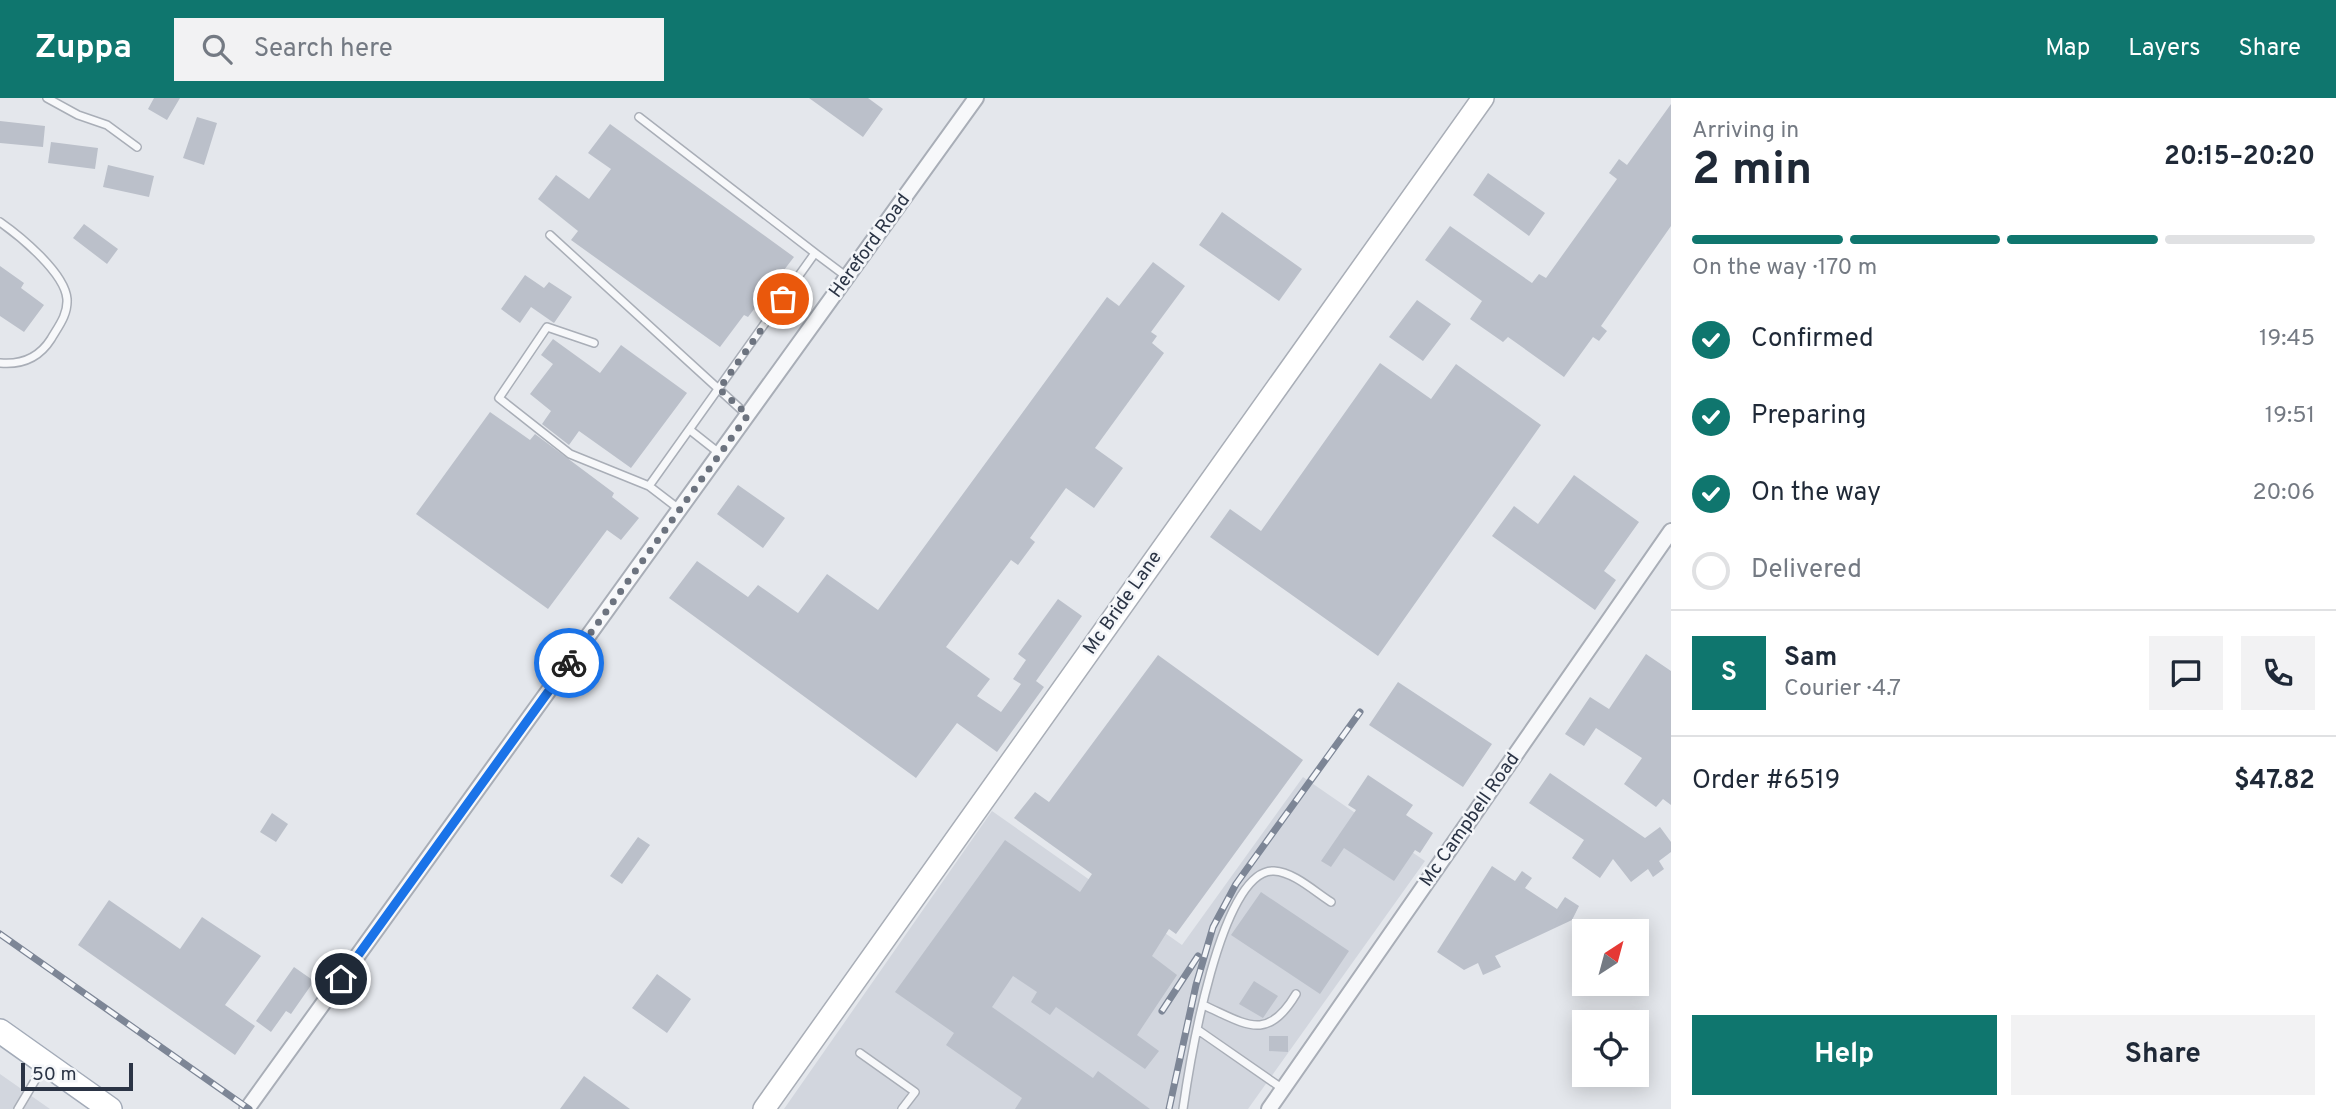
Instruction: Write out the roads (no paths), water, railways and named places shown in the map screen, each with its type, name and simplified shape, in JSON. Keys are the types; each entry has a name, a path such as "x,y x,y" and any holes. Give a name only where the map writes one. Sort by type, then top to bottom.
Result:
{"main road":[{"path":"0,1031 88,1098 110,1109"}],"street":[{"name":"Hereford Road","path":"247,1109 976,98"},
{"name":"Mc Bride Lane","path":"764,1109 1483,98"},
{"name":"Mc Campbell Road","path":"1269,1109 1671,531"}],"lane":[{"path":"47,98 107,125 137,147"},
{"path":"639,117 847,277"},
{"path":"0,222 42,258 57,277 67,297 64,317 45,349 28,361 0,363"},
{"path":"550,235 748,415"},
{"path":"649,486 816,253"},
{"path":"594,344 547,327 499,398 570,454 649,486 680,509"},
{"path":"690,430 720,454"},
{"path":"1183,1109 1214,957 1229,919 1244,892 1257,877 1274,871 1293,877 1331,902"},
{"path":"1203,1005 1240,1021 1260,1026 1273,1023 1296,994"},
{"path":"1198,1030 1283,1089"},
{"path":"860,1053 915,1092 902,1109"},
{"path":"18,1109 45,1063"}],"railway":[{"path":"1169,1109 1196,985 1213,927 1236,884 1360,712"},
{"path":"0,934 249,1109"},
{"path":"1162,1011 1198,956"}]}
